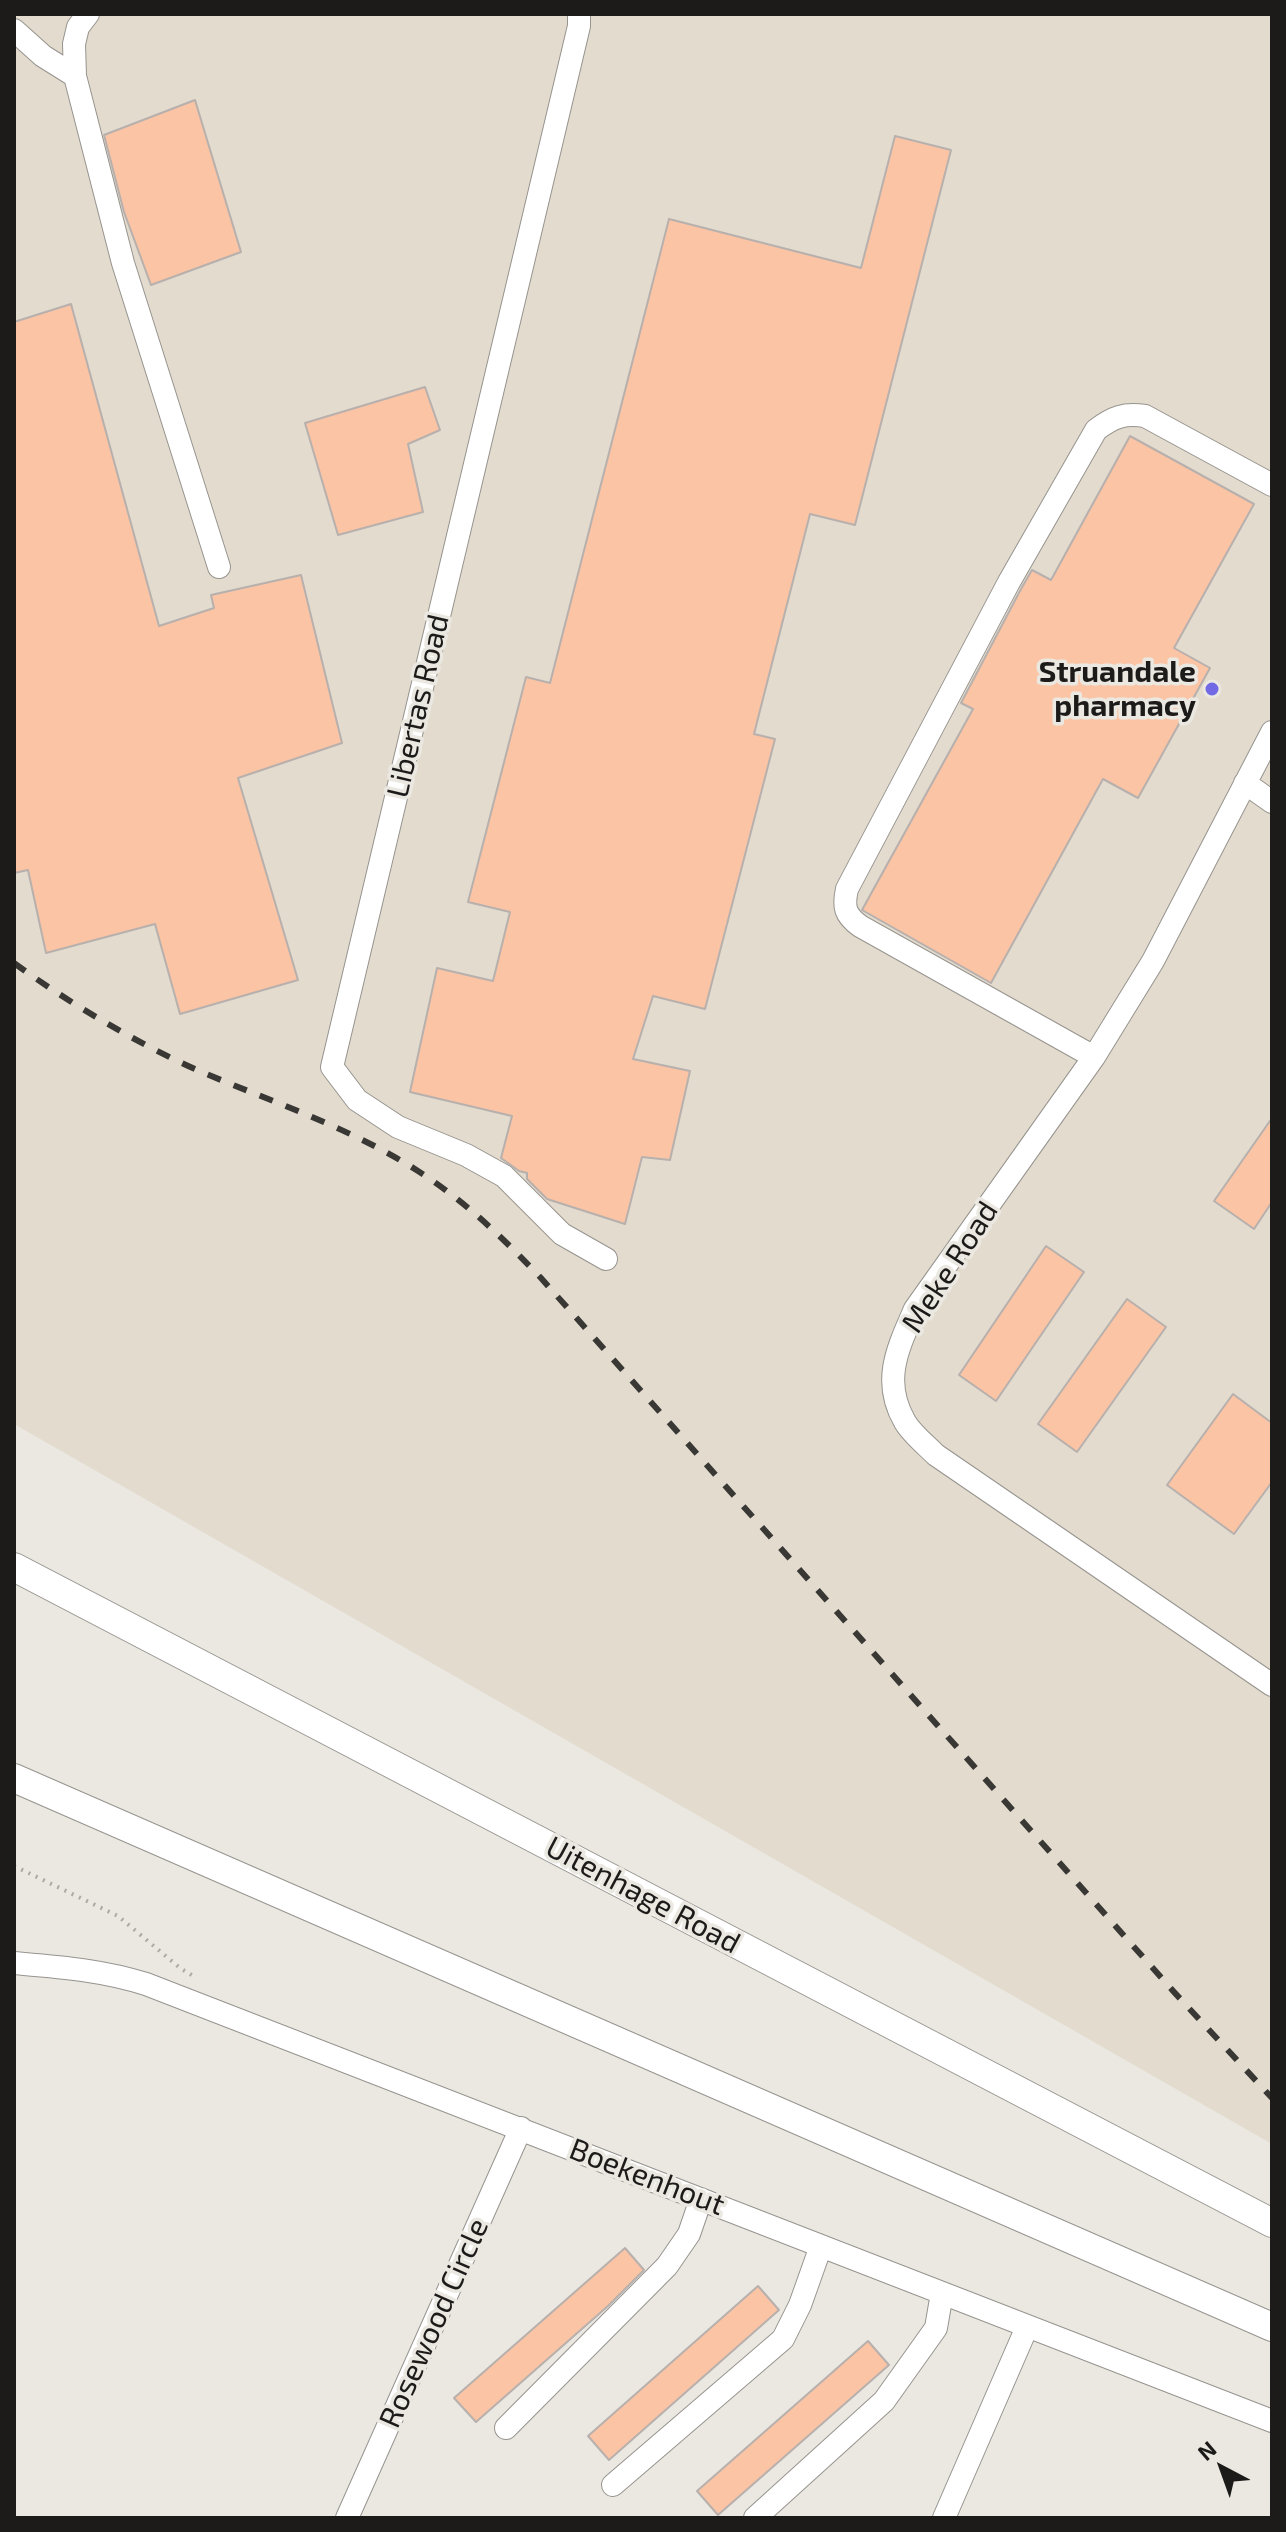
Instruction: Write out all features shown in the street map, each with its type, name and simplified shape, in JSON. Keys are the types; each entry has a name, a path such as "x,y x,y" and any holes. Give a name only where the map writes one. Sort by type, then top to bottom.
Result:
{"main road":[{"name":"Uitenhage Road","path":"14,1567 1272,2223"},
{"path":"14,1778 1272,2327"}],"street":[{"path":"88,14 78,27 74,44 75,76 123,263 219,567"},
{"name":"Libertas Road","path":"579,14 579,26 332,1067 357,1100 398,1127 466,1155 504,1176 562,1234 606,1259"},
{"path":"14,30 43,56 75,76"},
{"path":"1094,1057 860,926 848,917 844,904 847,889 1009,582 1096,430 1111,418 1129,414 1145,416 1272,485"},
{"name":"Meke Road","path":"1272,732 1153,961 1094,1057 915,1309 895,1356 893,1392 906,1424 936,1455 1272,1685"},
{"path":"1245,783 1272,802"},
{"name":"Boekenhout","path":"14,1963 82,1968 112,1973 146,1984 1272,2421"},
{"name":"Rosewood Circle","path":"347,2518 521,2128"},
{"path":"506,2428 667,2266 689,2234 701,2199"},
{"path":"613,2485 783,2339 800,2305 821,2246"},
{"path":"755,2518 884,2401 936,2328 942,2293"},
{"path":"944,2518 1027,2327"}],"path":[{"path":"14,1866 118,1916 196,1978"}],"shaded area":[{"path":"14,14 1272,14 1272,2144 14,1424"}],"building":[{"path":"195,100 241,252 151,285 124,212 104,135"},
{"path":"895,136 951,150 855,525 810,514 754,734 775,739 705,1009 653,996 633,1059 690,1071 670,1160 642,1157 625,1224 547,1199 527,1179 527,1173 501,1158 512,1116 410,1092 437,968 493,981 510,912 468,902 526,677 550,683 669,219 861,268"},
{"path":"71,304 159,626 214,608 211,595 301,575 342,743 238,778 298,980 180,1014 155,924 46,953 28,870 14,873 14,322"},
{"path":"425,387 440,430 408,444 423,512 338,535 305,423"},
{"path":"1130,436 1254,504 1174,648 1210,668 1138,798 1103,779 991,983 862,910 973,709 961,703 1021,589 1032,570 1051,580"},
{"path":"1272,1118 1272,1202 1254,1229 1214,1201"},
{"path":"1046,1246 1084,1272 996,1401 959,1375"},
{"path":"1127,1299 1166,1327 1077,1452 1038,1424"},
{"path":"1233,1394 1272,1423 1272,1482 1234,1534 1167,1485"},
{"path":"625,2248 644,2270 608,2306 476,2422 454,2398"},
{"path":"758,2286 779,2310 609,2460 588,2436"},
{"path":"868,2341 889,2365 718,2515 697,2491"}],"railway":[{"path":"14,963 79,1007 151,1048 338,1128 392,1155 452,1195 483,1221 541,1278 1174,1992 1272,2098"}],"place":[{"name":"Struandale pharmacy","path":"1212,689"}]}
